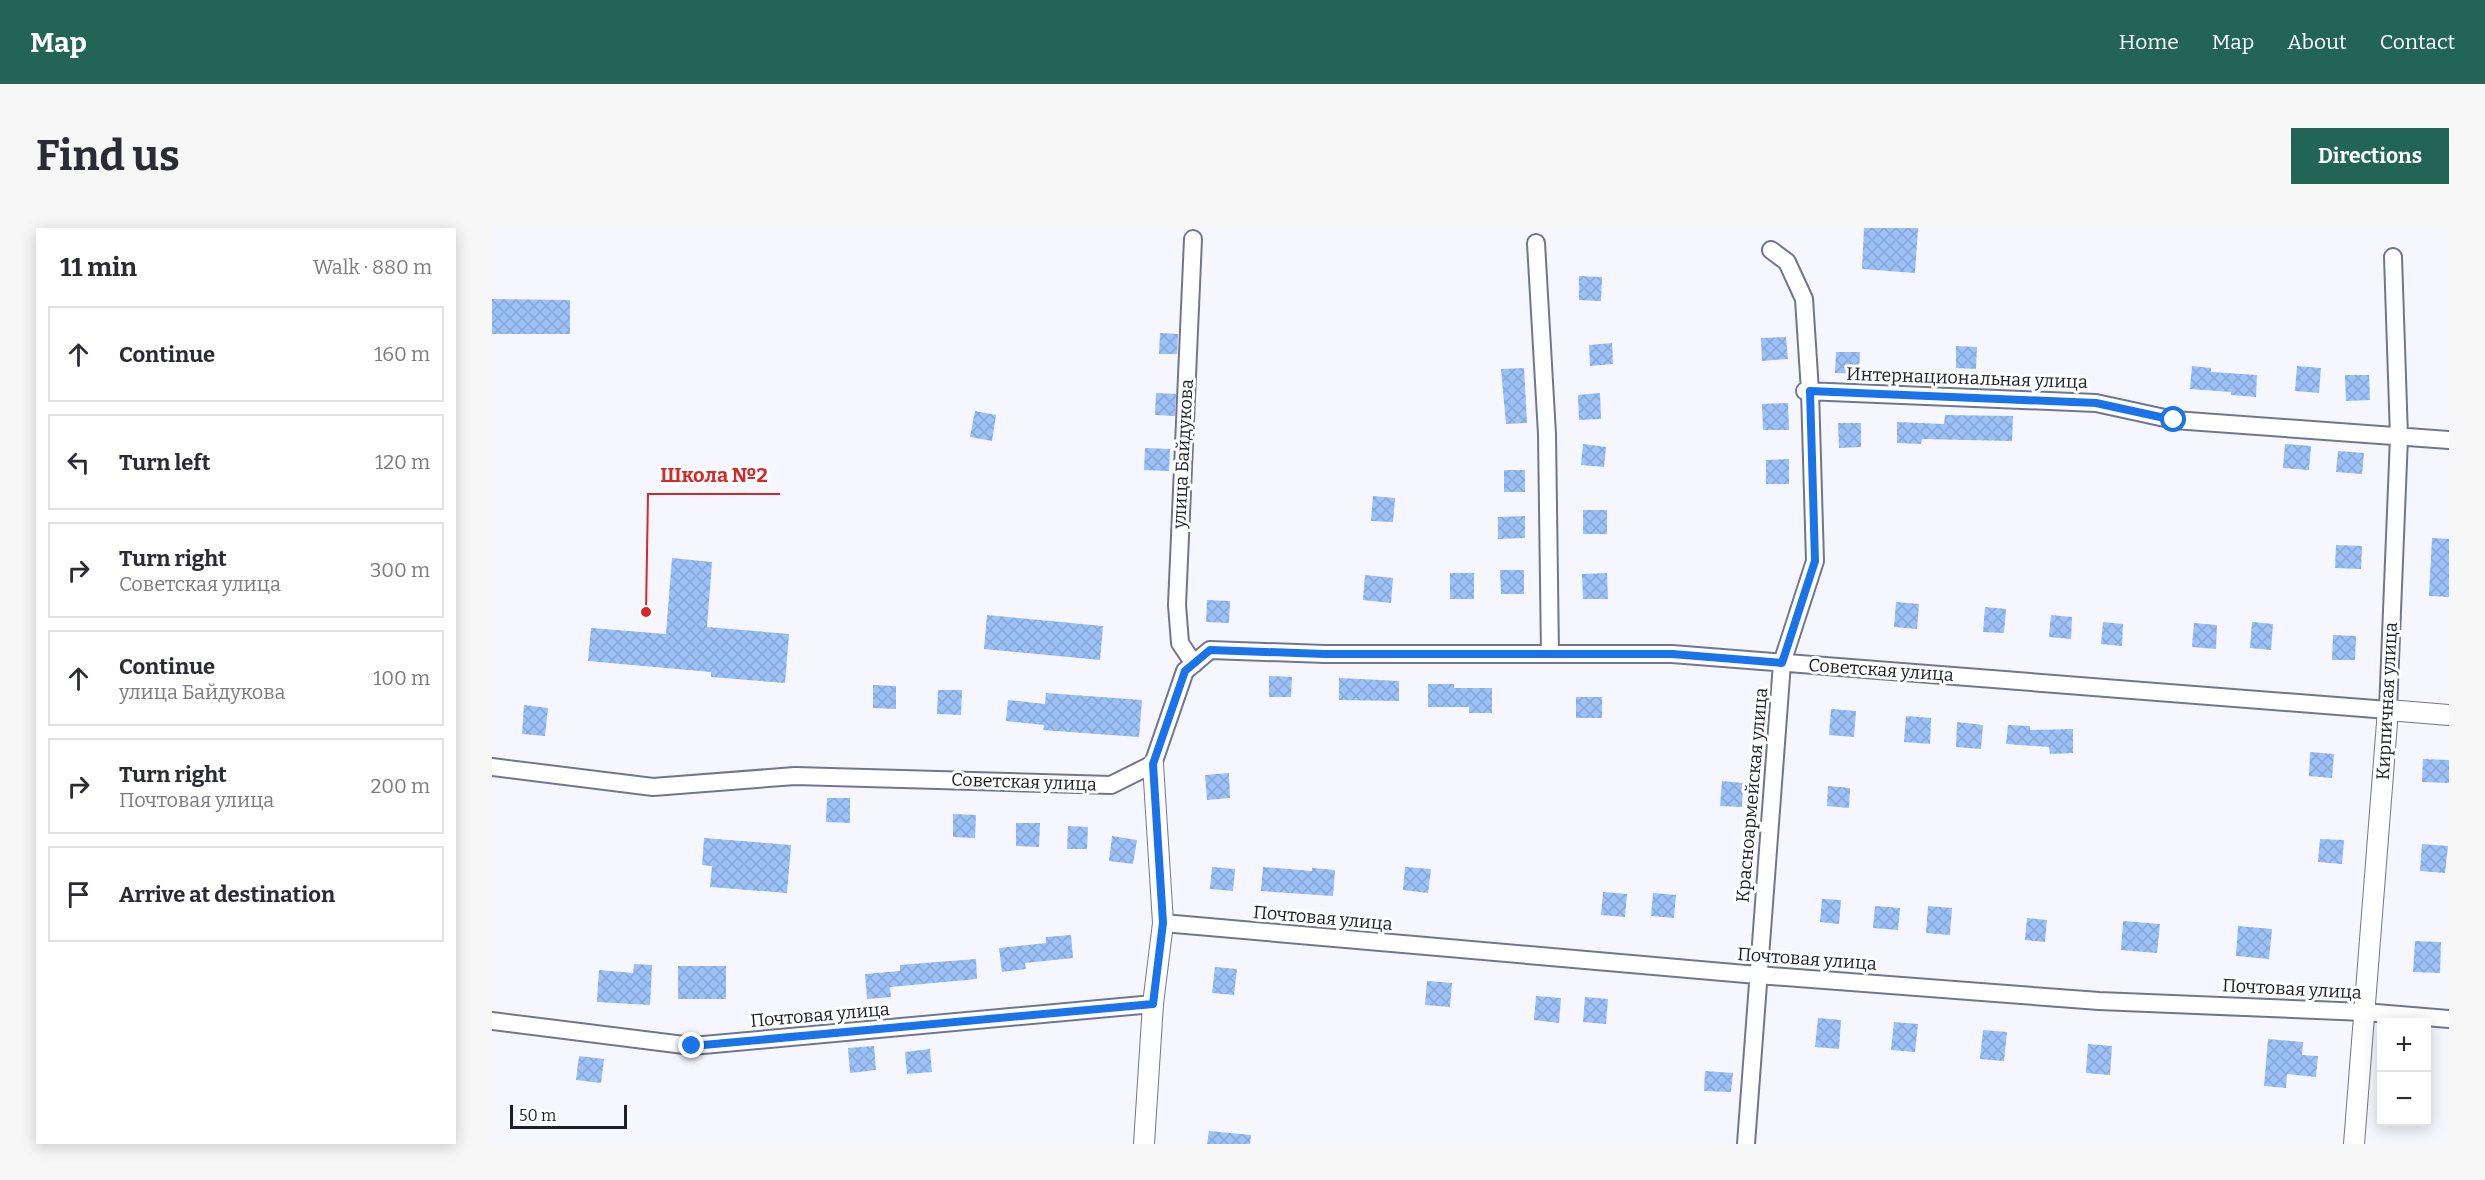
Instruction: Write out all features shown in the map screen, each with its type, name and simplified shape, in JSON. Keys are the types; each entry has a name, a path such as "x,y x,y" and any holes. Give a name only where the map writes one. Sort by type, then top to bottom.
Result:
{"street":[{"name":"улица Байдукова","path":"1193,239 1176,605 1180,643 1194,664"},
{"path":"1536,243 1547,434 1550,654"},
{"name":"Красноармейская улица","path":"1746,1144 1782,663 1815,561 1804,299 1787,262 1770,250"},
{"name":"Кирпичная улица","path":"2354,1144 2388,710 2399,437 2393,257"},
{"name":"Интернациональная улица","path":"1808,391 2096,403 2174,420 2449,440"},
{"name":"Советская улица","path":"492,767 653,787 795,776 1112,785 1153,764 1185,671 1210,650 1324,654 1672,654 2449,714"},
{"path":"1144,1144 1153,1004 1163,923 1153,764"},
{"name":"Почтовая улица","path":"1163,923 1758,975 2099,1001 2364,1012 2449,1019"},
{"name":"Почтовая улица","path":"492,1021 692,1046 1153,1004"}],"building":[{"path":"1864,228 1918,228 1915,273 1862,269"},
{"path":"1579,276 1602,277 1601,301 1579,300"},
{"path":"492,299 570,300 570,334 492,334"},
{"path":"1160,333 1178,334 1177,354 1159,354"},
{"path":"1786,337 1788,359 1762,361 1761,338"},
{"path":"1612,343 1613,364 1590,366 1589,345"},
{"path":"1956,346 1977,347 1976,369 1956,368"},
{"path":"1836,352 1860,352 1859,374 1835,373"},
{"path":"2192,366 2211,368 2211,372 2257,375 2256,397 2231,395 2231,392 2190,389"},
{"path":"2297,366 2321,368 2319,393 2295,391"},
{"path":"1524,368 1527,423 1506,424 1501,369"},
{"path":"2345,375 2369,375 2370,400 2346,401"},
{"path":"1156,393 1176,394 1175,416 1155,415"},
{"path":"1600,393 1601,419 1579,420 1578,395"},
{"path":"1788,403 1789,430 1763,430 1762,404"},
{"path":"975,411 996,415 992,441 970,437"},
{"path":"1945,415 2013,416 2012,441 1922,439 1921,444 1897,443 1897,422 1944,424"},
{"path":"1838,423 1861,423 1861,447 1839,448"},
{"path":"1583,444 1606,447 1604,467 1581,465"},
{"path":"2285,444 2311,446 2309,470 2283,468"},
{"path":"1145,448 1170,449 1169,471 1144,470"},
{"path":"2338,451 2364,453 2362,474 2336,472"},
{"path":"1789,459 1789,484 1766,484 1766,460"},
{"path":"1504,470 1525,470 1525,492 1504,492"},
{"path":"1373,496 1395,498 1393,522 1371,521"},
{"path":"1583,510 1607,510 1607,534 1583,534"},
{"path":"1525,516 1525,538 1498,539 1498,517"},
{"path":"2432,538 2449,539 2449,597 2429,596"},
{"path":"2336,545 2362,546 2361,569 2335,568"},
{"path":"672,558 712,562 707,627 789,634 785,683 711,677 711,672 588,661 591,628 666,634"},
{"path":"1500,570 1524,570 1524,594 1501,594"},
{"path":"1450,573 1474,573 1474,599 1450,599"},
{"path":"1607,573 1608,599 1583,599 1582,574"},
{"path":"1365,575 1393,578 1391,603 1363,600"},
{"path":"1207,600 1230,601 1229,623 1206,622"},
{"path":"1896,602 1919,604 1917,629 1894,627"},
{"path":"1985,607 2006,609 2004,633 1983,632"},
{"path":"987,615 1103,626 1100,660 984,649"},
{"path":"2051,615 2072,617 2071,639 2049,637"},
{"path":"2103,622 2123,624 2122,646 2101,644"},
{"path":"2252,622 2273,624 2271,650 2250,648"},
{"path":"2194,623 2217,625 2216,649 2192,647"},
{"path":"2333,635 2356,636 2355,660 2332,660"},
{"path":"1269,676 1292,677 1291,697 1269,697"},
{"path":"1339,678 1399,681 1399,701 1339,700"},
{"path":"1428,684 1454,684 1454,688 1492,688 1492,713 1469,713 1469,707 1428,707"},
{"path":"873,685 896,686 896,709 873,708"},
{"path":"938,690 962,690 961,715 937,714"},
{"path":"1046,693 1142,700 1139,737 1043,730 1044,725 1006,721 1008,700 1045,704"},
{"path":"1576,697 1602,697 1602,718 1576,718"},
{"path":"524,705 548,708 545,736 522,734"},
{"path":"1831,709 1856,711 1854,737 1829,735"},
{"path":"1906,716 1931,718 1930,744 1904,742"},
{"path":"1957,722 1983,725 1981,749 1956,747"},
{"path":"2008,725 2030,726 2030,730 2073,729 2073,753 2050,754 2049,747 2006,744"},
{"path":"2310,752 2334,754 2332,778 2309,776"},
{"path":"2423,759 2449,760 2449,783 2422,782"},
{"path":"1229,773 1230,798 1207,800 1205,775"},
{"path":"1722,781 1743,783 1742,807 1720,806"},
{"path":"1828,786 1850,788 1849,808 1827,806"},
{"path":"827,798 850,798 850,823 826,822"},
{"path":"953,814 976,815 975,838 953,837"},
{"path":"1016,823 1040,823 1039,847 1016,846"},
{"path":"1068,826 1088,827 1087,849 1067,849"},
{"path":"1112,836 1137,840 1133,864 1109,861"},
{"path":"704,838 791,845 787,893 710,887 712,866 702,865"},
{"path":"2320,839 2344,840 2342,864 2318,862"},
{"path":"2422,844 2448,846 2445,873 2420,871"},
{"path":"1212,867 1235,869 1233,891 1210,889"},
{"path":"1263,867 1312,871 1312,868 1335,870 1333,896 1261,891"},
{"path":"1405,867 1431,869 1428,893 1403,890"},
{"path":"1603,892 1627,894 1625,917 1601,915"},
{"path":"1653,893 1676,895 1674,918 1651,916"},
{"path":"1822,899 1841,900 1839,924 1820,922"},
{"path":"1875,906 1900,908 1898,930 1873,928"},
{"path":"1928,906 1952,908 1950,935 1926,933"},
{"path":"2027,918 2047,920 2045,942 2025,940"},
{"path":"2123,921 2160,924 2157,953 2121,950"},
{"path":"2238,926 2272,929 2269,959 2236,956"},
{"path":"1071,935 1073,958 1025,963 1026,969 1002,972 999,948 1046,943 1046,937"},
{"path":"2415,941 2441,942 2440,973 2413,972"},
{"path":"976,959 977,979 890,987 891,997 867,999 865,974 900,971 900,965"},
{"path":"634,964 652,965 650,1005 597,1002 599,970 633,973"},
{"path":"678,966 726,966 726,999 678,999"},
{"path":"1215,967 1237,969 1234,995 1212,993"},
{"path":"1427,981 1452,983 1450,1007 1425,1005"},
{"path":"1536,996 1561,998 1559,1023 1534,1020"},
{"path":"1585,997 1608,999 1606,1024 1583,1022"},
{"path":"1818,1018 1841,1020 1839,1049 1815,1047"},
{"path":"1894,1022 1918,1024 1915,1052 1891,1050"},
{"path":"1983,1030 2007,1032 2004,1061 1980,1059"},
{"path":"2268,1039 2303,1042 2302,1055 2318,1056 2316,1077 2287,1074 2286,1088 2264,1086"},
{"path":"2088,1044 2112,1046 2110,1075 2086,1073"},
{"path":"874,1046 876,1070 850,1073 848,1048"},
{"path":"930,1049 932,1072 907,1074 905,1052"},
{"path":"579,1056 604,1059 601,1083 576,1080"},
{"path":"1705,1071 1733,1073 1731,1092 1704,1091"},
{"path":"1209,1131 1251,1135 1250,1144 1207,1144"}],"place":[{"name":"Школа №2","path":"646,612"}],"route":[{"path":"692,1046 1153,1004 1163,923 1153,764 1185,671 1210,650 1324,654 1672,654 1782,663 1815,561 1810,391 2096,403 2174,420"}]}
